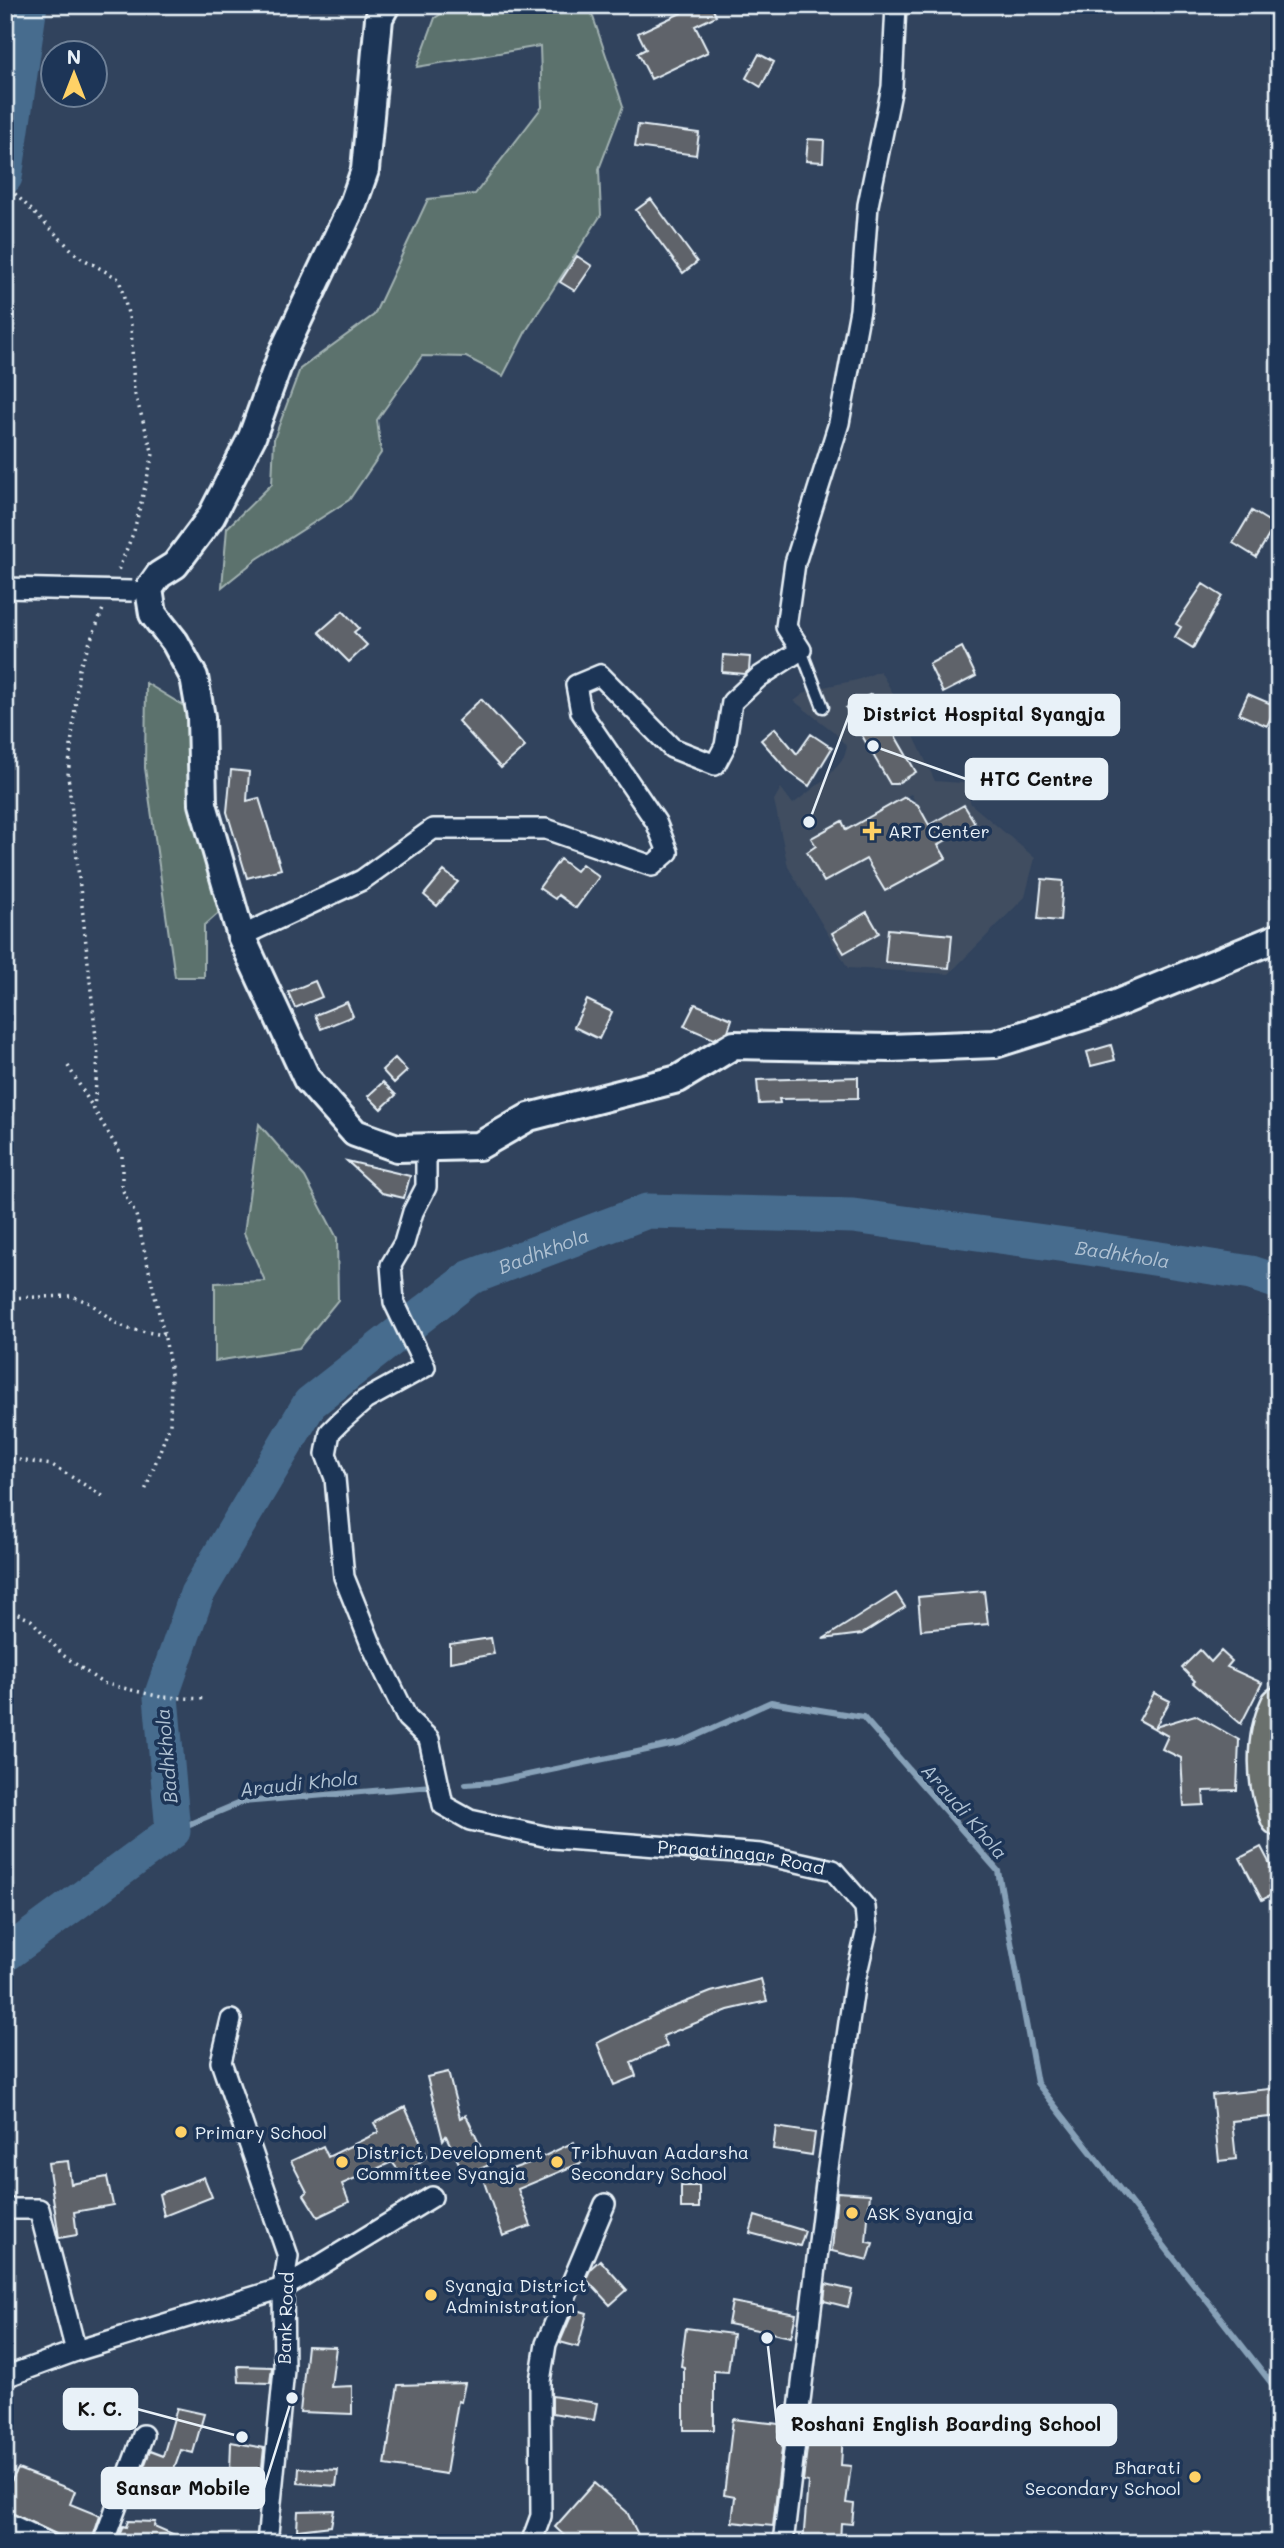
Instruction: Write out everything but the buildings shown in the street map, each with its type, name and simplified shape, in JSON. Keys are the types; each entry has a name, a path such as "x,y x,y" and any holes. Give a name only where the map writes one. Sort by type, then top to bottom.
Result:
{"highway":[{"path":"1279,1705 1269,1725 1269,1797 1279,1818"}],"main road":[{"path":"386,5 379,18 365,170 353,204 282,354 252,437 211,517 175,565 140,590 153,614 175,642 194,677 201,717 203,804 242,936 307,1079 355,1133 397,1148 479,1146 529,1117 678,1079 734,1045 890,1048 995,1044 1096,1012 1279,937"}],"street":[{"path":"242,936 362,880 433,829 546,829 652,866 668,852 656,822 581,712 576,685 600,675 672,748 715,765 725,746 732,702 760,677 801,650 786,627 795,563 839,423 860,310 868,205 892,87 896,5"},
{"path":"5,588 140,590"},
{"name":"Pragatinagar Road","path":"426,1149 426,1187 413,1212 404,1243 391,1265 394,1302 425,1367 365,1401 330,1432 326,1454 335,1478 344,1577 371,1644 407,1718 429,1739 443,1805 470,1820 553,1838 761,1854 833,1870 865,1907 867,1929 855,1981 827,2175 783,2543"},
{"name":"Bank Road","path":"231,2020 220,2062 288,2256 283,2288 284,2370 267,2543"},
{"path":"5,2377 76,2351 283,2288 432,2197"},
{"path":"531,2543 541,2516 540,2381 546,2344 605,2204"},
{"path":"5,2209 39,2209 76,2351"},
{"path":"103,2543 143,2435"},
{"path":"5,2522 49,2543"}],"lane":[{"path":"801,650 823,707"}],"path":[{"path":"5,184 78,256 120,279 131,325 134,391 152,454 134,531 114,581"},
{"path":"94,1109 98,1056 68,775 79,669 104,606"},
{"path":"68,1066 122,1156 122,1189 136,1215 171,1373 170,1424 145,1491"},
{"path":"5,1298 60,1294 72,1296 90,1303 116,1323 129,1329 164,1335"},
{"path":"5,1458 52,1465 106,1498"},
{"path":"5,1608 30,1620 63,1655 102,1683 160,1697 205,1699"}],"shaded area":[{"path":"880,671 898,702 935,781 963,783 971,804 1035,858 1025,897 949,974 848,968 788,867 774,800 781,788 793,804 828,777 844,757 847,747 834,732 794,701 809,690 857,680","holes":["871,694 915,772 892,786 847,708","911,794 946,858 910,880 890,845 824,882 807,852 816,846 811,837 841,821 846,830","867,912 879,932 844,953 832,933","888,929 952,935 949,968 885,962"]}],"green space":[{"path":"454,5 589,5 623,106 599,169 601,215 526,331 503,376 466,357 422,356 377,420 381,453 349,500 257,559 222,587 227,528 272,484 274,439 300,369 374,315 428,199 475,194 542,107 540,46 417,67 435,18"},
{"path":"146,683 187,708 229,904 204,926 204,977 175,977 145,768"},
{"path":"259,1124 305,1177 337,1238 338,1300 299,1348 215,1361 215,1283 265,1281 244,1233"}],"waterway":[{"path":"5,177 30,5"},
{"name":"Badhkhola","path":"5,1955 173,1831 161,1697 197,1594 310,1403 469,1278 647,1211 853,1216 1251,1273 1279,1282"},
{"name":"Araudi Khola","path":"466,1784 494,1782 680,1743 771,1702 863,1717 998,1871 1037,2083 1279,2393"},
{"name":"Araudi Khola","path":"173,1831 242,1802 432,1786"}],"place":[{"name":"HTC Centre","path":"873,746"},
{"name":"District Hospital Syangja","path":"809,822"},
{"name":"ART Center","path":"872,831"},
{"name":"Primary School","path":"181,2132"},
{"name":"District Development Committee Syangja","path":"342,2162"},
{"name":"Tribhuvan Aadarsha Secondary School","path":"557,2162"},
{"name":"ASK Syangja","path":"852,2213"},
{"name":"Syangja District Administration","path":"431,2295"},
{"name":"Roshani English Boarding School","path":"767,2338"},
{"name":"Sansar Mobile","path":"292,2398"},
{"name":"K. C.","path":"242,2437"},
{"name":"Bharati Secondary School","path":"1195,2477"}]}
